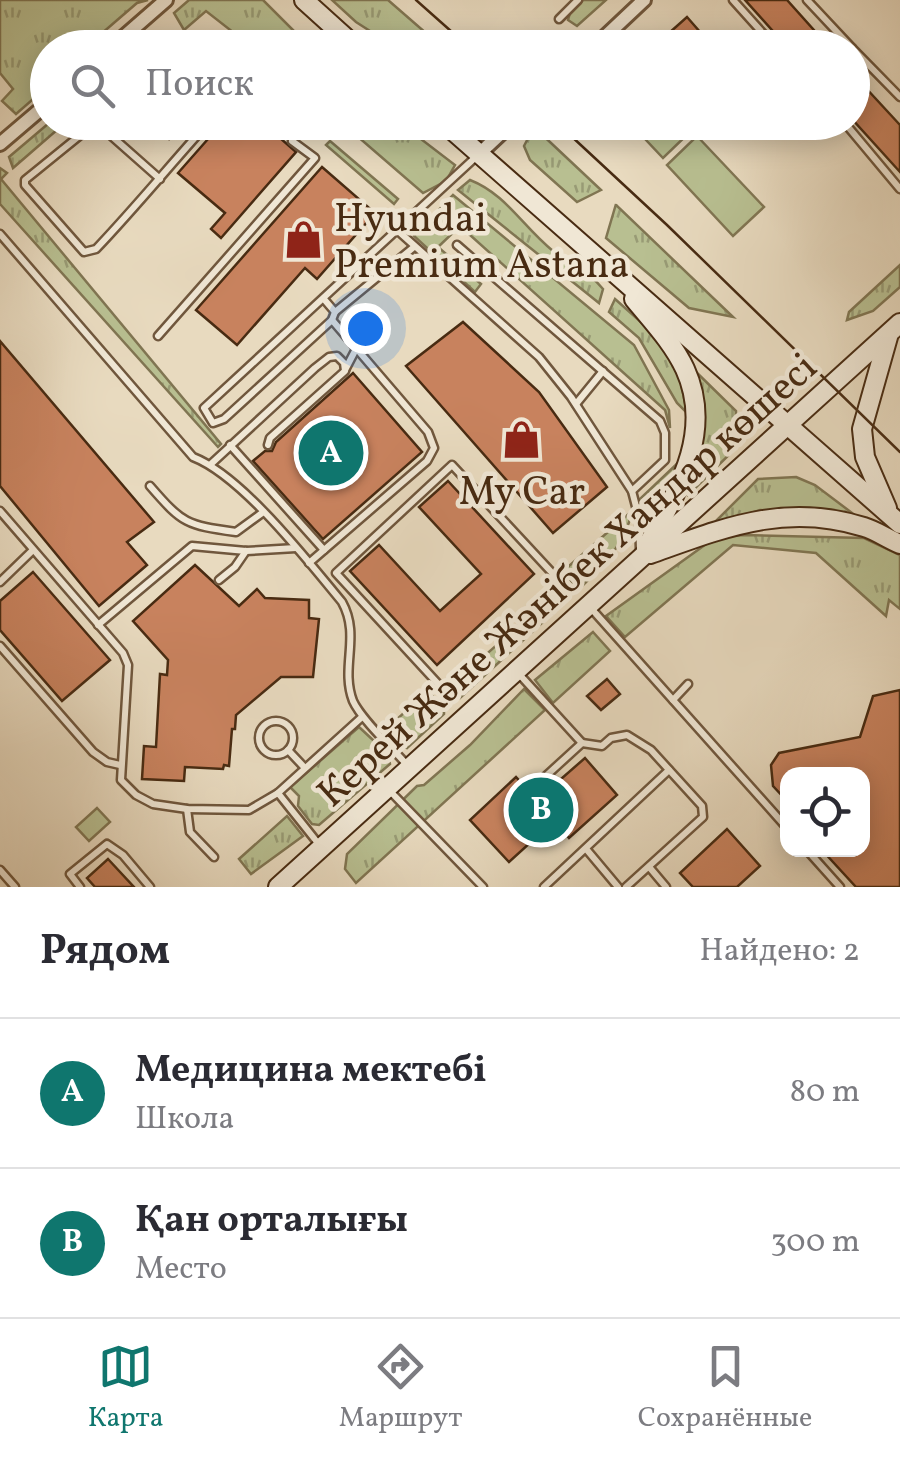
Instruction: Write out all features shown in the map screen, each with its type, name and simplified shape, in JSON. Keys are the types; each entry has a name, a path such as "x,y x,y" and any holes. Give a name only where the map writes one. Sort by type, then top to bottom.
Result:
{"main road":[{"path":"304,0 337,30"},
{"path":"463,140 896,520"},
{"path":"603,262 673,348 686,370 693,396 696,428 685,478 640,558"},
{"path":"895,327 862,429 865,457 896,520"},
{"name":"Керей Және Жәнібек Хандар көшесі","path":"278,887 895,327"},
{"path":"640,558 748,520 780,517 850,524 900,544"}],"street":[{"path":"132,30 166,0"},
{"path":"612,30 644,0"},
{"path":"0,144 30,118"},
{"path":"479,154 494,140"}],"lane":[{"path":"559,19 578,0"},
{"path":"733,0 760,30"},
{"path":"807,0 835,30"},
{"path":"870,66 900,97"},
{"path":"74,140 25,180 84,252 96,249 194,140"},
{"path":"117,140 160,179"},
{"path":"859,140 900,189"},
{"path":"158,336 315,158 292,141"},
{"path":"414,247 224,419 213,424 204,408 479,154"},
{"path":"396,230 539,357 576,404 632,490 639,518 640,558"},
{"path":"0,234 193,457 211,464 262,513 342,602 350,616 348,681 353,702 410,768"},
{"path":"457,245 660,421 665,432 664,460 632,490"},
{"path":"309,563 427,462 434,448 428,432 356,349 323,298"},
{"path":"268,445 270,438 345,372 356,349"},
{"path":"211,464 329,356 337,356 344,363 345,372"},
{"path":"576,404 603,372"},
{"path":"230,445 324,550"},
{"path":"442,687 336,573 452,465 555,576"},
{"path":"150,486 180,520 189,524 236,532 262,513"},
{"path":"0,511 98,624 128,665 120,765 122,780 136,795 153,804 186,809 249,810 278,793 363,717"},
{"path":"98,624 192,546 296,548"},
{"path":"0,582 32,550"},
{"path":"219,580 236,567 246,550"},
{"path":"589,605 780,819"},
{"path":"0,646 93,752 120,765"},
{"path":"516,670 582,743 602,746 611,738 627,735 651,750 704,811 703,817 626,887"},
{"path":"673,700 688,684"},
{"path":"278,721 288,726 293,737 288,750 275,756 265,752 259,743 262,728 278,721"},
{"path":"534,786 582,743"},
{"path":"288,750 304,767"},
{"path":"544,887 668,770"},
{"path":"387,788 483,887"},
{"path":"278,793 322,848"},
{"path":"186,809 190,832 214,856"},
{"path":"80,887 70,874 108,844 123,855 150,887"},
{"path":"586,850 618,887"},
{"path":"812,857 840,887"},
{"path":"650,868 666,887"},
{"path":"0,870 15,887"}],"green space":[{"path":"0,0 148,0 137,3 106,30 30,30 30,102 16,114 2,101 13,89 0,73"},
{"path":"189,0 263,0 293,30 230,30 206,11 184,30 174,13"},
{"path":"332,0 388,0 422,30 368,30"},
{"path":"583,0 606,0 577,26 568,20"},
{"path":"30,139 45,140 13,168 9,157"},
{"path":"362,140 422,140 455,165 446,181 423,193"},
{"path":"527,140 548,140 601,190 577,202 530,160 524,146"},
{"path":"646,140 682,140 663,158"},
{"path":"693,140 701,140 764,207 733,236 667,165"},
{"path":"330,141 398,199 394,204 326,145"},
{"path":"0,168 7,173 1,179 221,444 218,447 0,204"},
{"path":"470,180 494,194 542,242 592,277 603,289 599,303 458,190"},
{"path":"453,195 634,345 669,410 670,428 665,410 460,226 438,247 481,284 475,292 414,236"},
{"path":"616,204 733,317 689,308 606,238"},
{"path":"900,265 900,287 873,311 847,320 849,312"},
{"path":"615,299 651,331 677,364 687,413 677,403 639,338 609,312"},
{"path":"691,367 736,411 735,449 687,496 701,432"},
{"path":"681,460 669,493 649,521 643,519 640,499"},
{"path":"796,477 815,485 860,519 760,510 711,526 758,479"},
{"path":"632,511 618,545 579,589 562,572"},
{"path":"716,537 864,538 900,555 900,609 889,600 886,616 816,553 733,545 625,637 606,616"},
{"path":"556,592 565,602 460,698 453,684"},
{"path":"593,632 610,651 553,703 535,680"},
{"path":"524,689 545,710 356,883 345,869 347,854 417,786 424,785 470,745"},
{"path":"428,691 444,708 444,714 407,748 399,746 385,730"},
{"path":"359,727 388,754 390,764 319,825 312,824 298,806 299,796 290,787"},
{"path":"97,808 110,822 89,841 76,827"},
{"path":"287,816 303,836 251,874 239,859"}],"building":[{"path":"745,0 787,0 814,30 772,30"},
{"path":"687,17 698,30 672,30"},
{"path":"870,92 900,125 900,172 870,139"},
{"path":"207,140 282,140 296,152 221,238 211,229 225,213 178,173"},
{"name":"Hyundai Premium Astana","path":"322,167 375,213 317,279 305,268 237,345 196,310"},
{"name":"My Car","path":"463,322 539,392 607,487 553,533 406,366"},
{"path":"0,341 154,522 127,542 147,565 99,606 0,486"},
{"path":"353,373 422,452 323,539 253,461 265,451 272,451 276,442"},
{"path":"448,481 534,574 437,665 350,571 379,545 440,611 481,574 419,507"},
{"path":"195,565 239,606 257,589 265,598 309,600 309,618 319,619 313,677 281,677 236,715 229,766 185,767 184,781 142,779 144,746 156,747 160,674 167,675 168,660 133,621"},
{"path":"33,572 110,660 62,701 0,630 0,601"},
{"path":"607,679 620,694 601,710 587,696"},
{"path":"900,690 900,887 856,887 828,857 870,857 870,767 780,767 780,793 773,786 771,765 779,753 860,737 873,696"},
{"path":"585,758 617,795 569,838 554,821 509,862 470,820 516,777 537,800"},
{"path":"727,829 760,866 737,887 693,887 680,873"},
{"path":"108,859 134,887 95,887 87,878"}],"tram line":[{"path":"416,0 450,30"},
{"path":"575,140 900,452"}],"place":[{"name":"Hyundai Premium Astana","path":"304,240"},
{"name":"My Car","path":"522,440"},
{"name":"Медицина мектебі","path":"331,453"},
{"name":"Қан орталығы","path":"541,810"}]}
